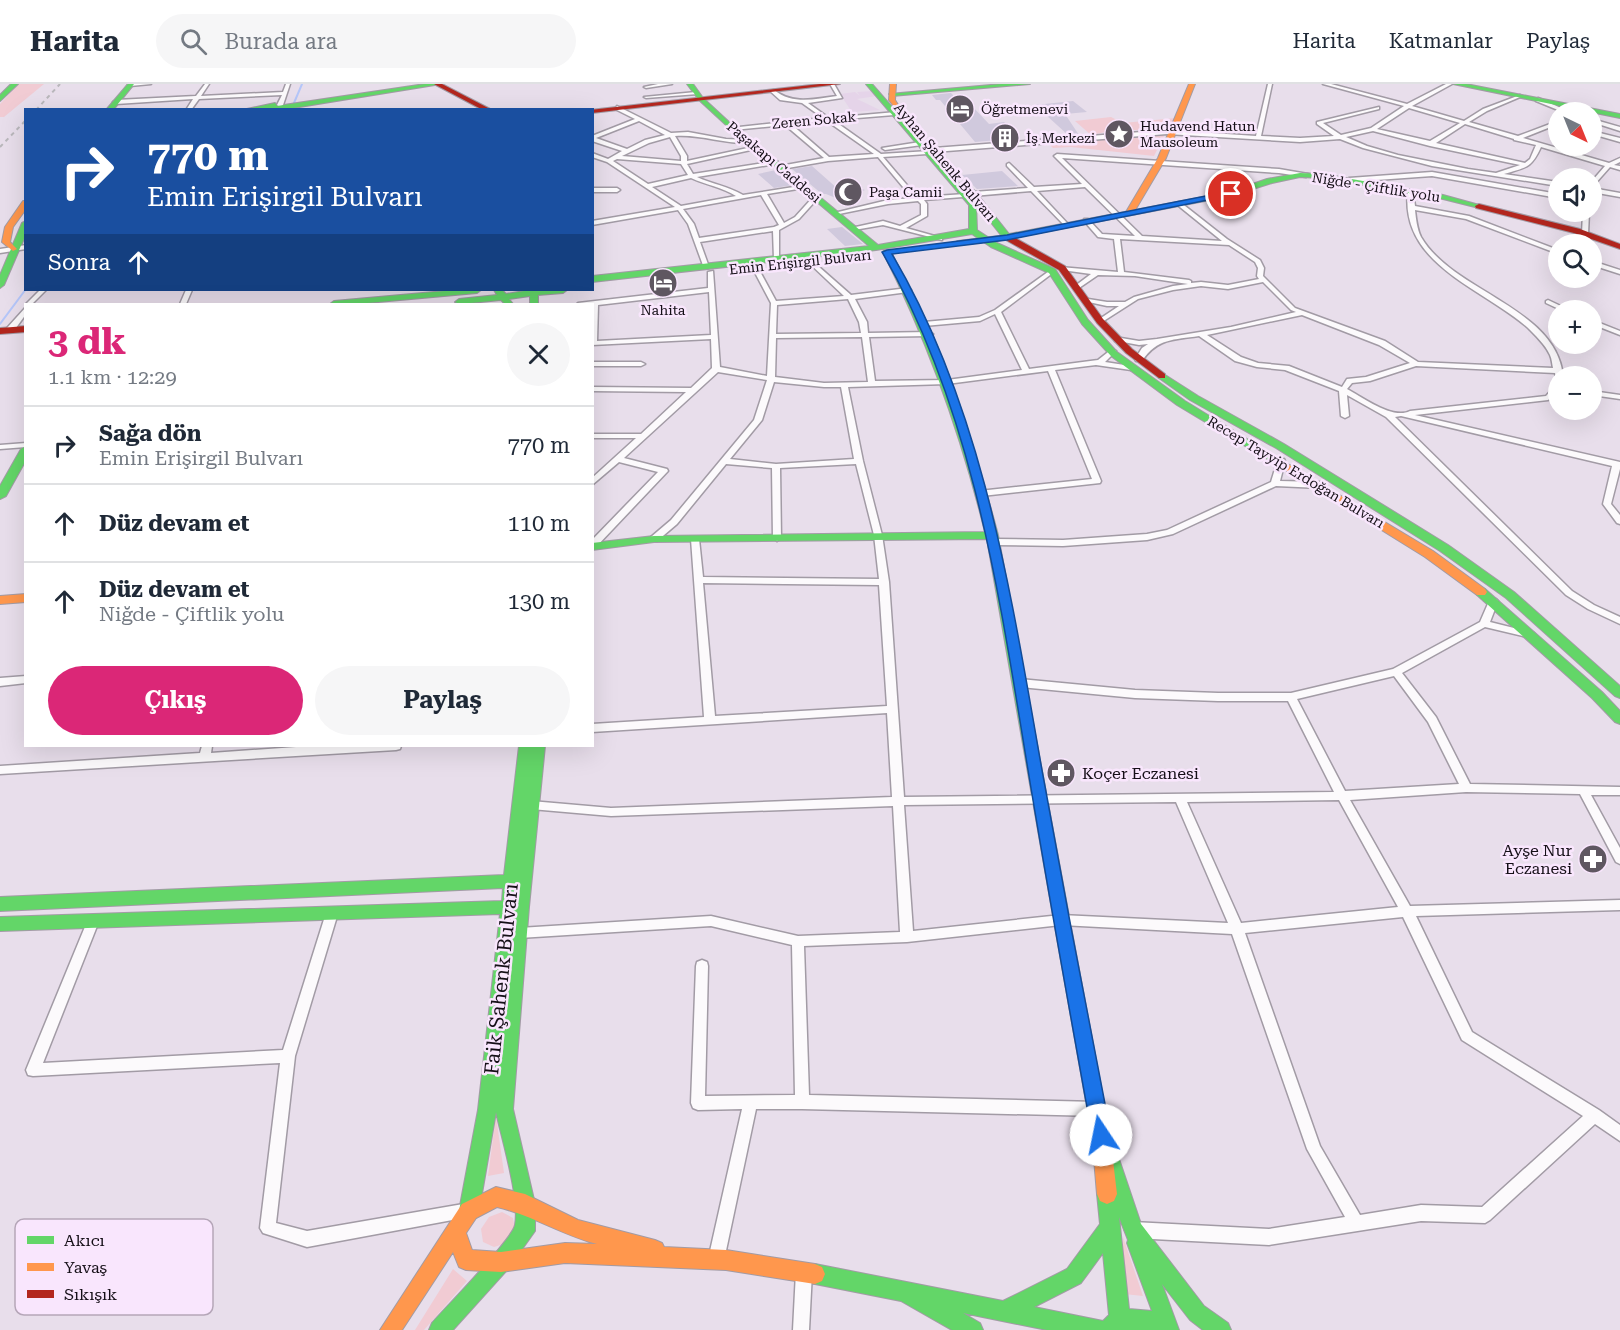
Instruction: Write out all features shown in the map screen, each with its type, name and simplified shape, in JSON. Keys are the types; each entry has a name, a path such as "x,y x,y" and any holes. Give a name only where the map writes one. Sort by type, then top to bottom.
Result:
{"main road":[{"path":"0,99 15,84"},
{"path":"112,106 128,84"},
{"path":"103,108 128,84"},
{"path":"276,108 417,84"},
{"path":"261,108 438,84 485,108"},
{"path":"594,111 696,92 837,84"},
{"name":"Ayhan Şahenk Bulvarı","path":"868,84 1004,233"},
{"path":"873,84 890,87 1028,84"},
{"path":"1129,212 1163,162 1192,84"},
{"path":"1176,132 1202,84"},
{"path":"1456,84 1620,116"},
{"name":"Ayhan Şahenk Bulvarı","path":"890,87 893,103 927,149"},
{"name":"Paşakapı Caddesi","path":"696,92 733,128 881,250 908,290 947,382 982,493 993,538 1101,1135"},
{"name":"Niğde - Çiftlik yolu","path":"1004,233 1044,229 1231,194 1282,178 1306,176 1349,180 1443,197 1584,234"},
{"name":"Ayhan Şahenk Bulvarı","path":"968,195 973,205 973,231"},
{"path":"13,249 6,242 7,234 24,206"},
{"path":"0,285 13,249 24,228"},
{"name":"Emin Erişirgil Bulvarı","path":"594,279 810,261 881,250 973,231 1004,233"},
{"name":"Recep Tayyip Erdoğan Bulvarı","path":"973,231 986,240 1057,270 1085,322 1181,403 1281,460 1429,554 1493,601 1534,636 1620,719"},
{"name":"Emin Erişirgil Bulvarı","path":"594,286 777,259 986,240 1004,233"},
{"name":"Recep Tayyip Erdoğan Bulvarı","path":"1004,233 1057,270 1081,293 1115,345"},
{"name":"Niğde - Çiftlik yolu","path":"1602,240 1620,247"},
{"path":"346,303 469,291"},
{"path":"441,303 534,296 558,291"},
{"path":"4,334 24,329"},
{"path":"4,334 24,336"},
{"name":"Recep Tayyip Erdoğan Bulvarı","path":"1135,363 1280,446 1444,548 1510,595 1620,693"},
{"path":"0,496 22,461"},
{"path":"594,547 654,539 878,535 993,538"},
{"path":"0,600 24,598"},
{"name":"Faik Şahenk Bulvarı","path":"469,1211 487,1110 525,747"},
{"name":"Faik Şahenk Bulvarı","path":"525,1204 504,1109 538,747"},
{"path":"0,904 510,881"},
{"path":"0,924 507,907"},
{"path":"1101,1135 1120,1319"},
{"path":"1101,1135 1167,1330"},
{"path":"390,1330 469,1211 496,1197 525,1204 576,1229 684,1257"},
{"path":"439,1330 501,1262 525,1231 525,1204"},
{"path":"1007,1310 1074,1276 1111,1226"},
{"path":"1133,1230 1197,1312 1221,1330"},
{"path":"456,1232 466,1260 501,1262 565,1253 716,1260 804,1272 1007,1310 1099,1330"},
{"path":"896,1289 973,1330"},
{"path":"1109,1330 1120,1319 1150,1321 1167,1330"}],"street":[{"path":"128,84 149,84"},
{"path":"190,108 207,84"},
{"path":"288,84 302,103"},
{"path":"646,101 646,86 670,84"},
{"path":"1258,138 1270,84"},
{"path":"1325,84 1620,168"},
{"path":"647,186 691,176 927,149 1176,132 1300,140 1341,137 1373,129 1408,106 1450,84"},
{"path":"775,88 782,99 803,102 840,97 832,85"},
{"path":"1430,144 1485,110 1518,96"},
{"path":"112,106 198,97 302,103"},
{"path":"1538,100 1548,104"},
{"path":"803,102 879,155 910,192 924,204 924,216 901,228"},
{"path":"617,108 671,135 684,156 684,166 691,176 729,189 742,197"},
{"path":"1377,108 1319,123 1355,143 1398,155 1548,182"},
{"name":"Zeren Sokak","path":"733,128 894,113"},
{"path":"594,137 638,120"},
{"path":"786,123 828,159"},
{"path":"1602,124 1620,129"},
{"path":"1516,139 1548,127"},
{"path":"1373,129 1430,144 1481,152 1526,165"},
{"path":"612,159 626,150 671,135 691,134 753,145"},
{"path":"1602,135 1620,140"},
{"path":"594,139 626,150"},
{"path":"594,155 612,159 646,158 685,164 753,145"},
{"path":"1498,174 1526,165 1532,160 1539,145"},
{"path":"870,149 927,149"},
{"path":"1139,236 1129,212 1086,185 1057,156 1163,162 1306,176"},
{"path":"612,159 647,186 680,207 691,224 709,269 716,369"},
{"path":"1602,173 1609,165 1620,160"},
{"path":"1009,165 1066,225"},
{"path":"1349,180 1432,174 1548,194"},
{"path":"836,214 888,202 1086,185"},
{"path":"594,223 804,186"},
{"path":"594,190 617,190"},
{"path":"1410,191 1417,236 1430,254 1521,318 1547,344 1556,366"},
{"path":"1602,191 1620,195"},
{"path":"763,193 782,225"},
{"path":"698,240 776,230 797,218 816,197"},
{"path":"1178,203 1229,243 1258,261 1261,268 1260,276 1293,309 1382,343 1416,364"},
{"path":"1413,208 1467,217 1548,248"},
{"path":"1086,220 1100,236 1139,236 1229,243"},
{"path":"1584,234 1585,222"},
{"path":"854,228 883,223 940,239"},
{"path":"776,230 777,259"},
{"path":"1117,236 1121,273"},
{"path":"810,261 852,297 863,322 872,384"},
{"path":"1602,266 1620,272"},
{"path":"654,539 674,522 758,420 771,379 774,303 755,267"},
{"path":"773,336 865,335 926,329 980,319 997,311 1057,270 1121,273 1228,287 1264,280"},
{"path":"1097,273 1081,293 1107,304 1126,304"},
{"path":"1100,321 1136,298 1173,288 1202,284"},
{"path":"594,317 595,303 712,290"},
{"path":"774,303 908,290"},
{"path":"30,303 42,291"},
{"path":"4,334 24,311"},
{"path":"997,311 1026,371"},
{"path":"1094,362 1106,358 1115,345 1200,334 1302,313"},
{"path":"1602,326 1620,333"},
{"path":"1200,334 1238,359 1257,365 1286,368 1343,390 1389,415 1569,593 1590,607 1620,621"},
{"path":"594,344 714,337"},
{"path":"716,369 771,379 824,385 947,382 1094,362 1135,363 1145,350 1157,341"},
{"path":"594,364 641,364"},
{"path":"1345,416 1343,390 1350,381 1367,379 1416,364 1548,373"},
{"path":"982,493 1097,481 1050,368"},
{"path":"594,481 620,460 716,369"},
{"path":"844,385 859,461 878,535 884,582 907,937"},
{"path":"594,389 692,390"},
{"path":"1602,394 1620,397"},
{"path":"1389,415 1548,398"},
{"path":"1401,414 1619,464 1607,504 1620,521"},
{"path":"594,436 644,436"},
{"path":"0,447 24,447"},
{"path":"594,545 664,471 620,460"},
{"path":"1275,483 1281,460"},
{"path":"725,461 776,466 859,461"},
{"path":"776,466 777,538"},
{"path":"993,538 1063,543 1147,537 1170,532 1275,483 1321,485"},
{"path":"695,539 710,720"},
{"path":"698,580 884,582"},
{"path":"1020,682 1135,694 1291,697 1396,672 1484,624 1493,601"},
{"path":"1484,624 1534,636"},
{"path":"1396,672 1432,720 1466,788"},
{"path":"0,682 24,679"},
{"path":"1291,697 1342,796 1407,911 1467,1036 1594,1115 1620,1134"},
{"path":"594,728 893,709"},
{"path":"204,758 207,747"},
{"path":"0,770 204,758 302,748 349,747"},
{"path":"531,806 611,813 897,801 1342,796 1466,788 1620,790"},
{"path":"1583,790 1620,859"},
{"path":"1180,799 1238,929 1314,1149 1357,1224"},
{"path":"519,933 711,921 798,941 907,937 1061,920 1238,929 1407,911 1620,905"},
{"path":"332,913 288,1056 268,1228 307,1239 469,1211"},
{"path":"93,921 33,1070 288,1056"},
{"path":"798,941 802,1102"},
{"path":"702,966 698,1103 802,1102 1097,1109"},
{"path":"716,1260 750,1103"},
{"path":"1133,1230 1269,1237 1422,1213 1485,1215 1594,1115"},
{"path":"801,1330 804,1272"}],"shaded area":[{"path":"19,84 44,84 4,117 0,117 0,104"},
{"path":"873,91 877,96 857,99 880,110 852,112 840,94 855,92 860,96 857,92"},
{"path":"1111,117 1123,123 1176,118 1169,130 1115,130 1091,135 1075,121"},
{"path":"1165,134 1154,156 1071,147 1053,148 1049,144"},
{"path":"496,1116 504,1173 488,1176"},
{"path":"502,1212 513,1218 515,1230 507,1243 494,1247 483,1242 481,1229 489,1217"},
{"path":"1123,1237 1143,1296 1124,1294"},
{"path":"453,1269 467,1281 424,1330 415,1330"}],"building":[{"path":"951,93 963,106 972,106 989,124 1004,122 1020,138 975,142 940,100 936,100 932,95"},
{"path":"1073,101 1087,112 1065,114 1079,135 1068,135 1035,105"},
{"path":"812,166 838,189 850,185 865,190 850,196 843,194 853,205 822,194 792,169"},
{"path":"776,170 793,185 774,188 758,174"},
{"path":"1002,171 1018,186 977,189 962,175"},
{"path":"842,227 863,244 845,246 827,229"}],"waterway":[{"path":"292,108 302,84"},
{"path":"0,324 25,291"}],"railway":[{"path":"38,108 60,84"},
{"path":"0,147 24,122"}],"traffic: fast":[{"path":"0,99 15,84"},
{"path":"111,108 131,84"},
{"path":"278,108 438,84"},
{"path":"690,84 701,99 727,123 876,248"},
{"path":"594,279 876,248 973,231 973,205 869,84"},
{"path":"892,94 1027,84"},
{"path":"1456,84 1620,116"},
{"path":"257,108 275,105"},
{"path":"1007,237 1231,194 1270,181 1300,175 1323,176 1443,197 1479,206"},
{"path":"971,192 1007,237"},
{"path":"0,285 24,228"},
{"path":"973,231 994,245 1052,271 1085,322 1114,354 1181,403 1286,466"},
{"path":"887,252 935,355 961,426 983,498 992,535 1063,927"},
{"path":"344,303 467,291"},
{"path":"499,291 508,303"},
{"path":"534,291 534,303"},
{"path":"459,302 554,291"},
{"path":"1162,376 1194,398 1280,446 1444,548 1510,595 1620,693"},
{"path":"0,496 24,453"},
{"path":"594,547 654,539 992,535"},
{"path":"1481,592 1597,695 1620,719"},
{"path":"469,1211 487,1110 526,747"},
{"path":"439,1330 501,1262 525,1231 525,1204 504,1109 521,907 538,747"},
{"path":"0,904 510,881"},
{"path":"0,924 507,907"},
{"path":"1111,1163 1133,1230 1197,1313 1221,1330"},
{"path":"1107,1194 1120,1319"},
{"path":"1007,1310 1074,1276 1111,1226"},
{"path":"1137,1243 1169,1330"},
{"path":"815,1274 1099,1330"},
{"path":"909,1296 973,1330"},
{"path":"1109,1330 1120,1319 1150,1321 1164,1330"}],"traffic: slow":[{"path":"893,84 892,100 901,112"},
{"path":"1130,212 1162,158 1192,84"},
{"path":"13,249 6,242 9,227 24,206"},
{"path":"958,243 1007,237"},
{"path":"1286,466 1429,554 1481,592"},
{"path":"0,600 24,598"},
{"path":"1063,927 1101,1135 1107,1194"},
{"path":"390,1330 469,1211 496,1197 525,1204 576,1229 655,1250"},
{"path":"456,1232 466,1260 501,1262 565,1253 726,1260 815,1274"}],"traffic: jam":[{"path":"437,84 485,108"},
{"path":"594,111 837,84"},
{"path":"1479,206 1577,231 1620,247"},
{"path":"1007,237 1062,268 1100,321 1129,351 1162,376"},
{"path":"0,331 24,329"}],"place":[{"name":"Öğretmenevi","path":"960,109"},
{"name":"Hudavend Hatun Mausoleum","path":"1119,134"},
{"name":"İş Merkezi","path":"1005,138"},
{"name":"Paşa Camii","path":"848,192"},
{"name":"Nahita","path":"663,283"},
{"name":"Koçer Eczanesi","path":"1061,773"},
{"name":"Ayşe Nur Eczanesi","path":"1593,859"}],"route":[{"path":"1101,1135 994,542 982,493 950,390 929,334 887,252 1007,237 1231,194"}]}
